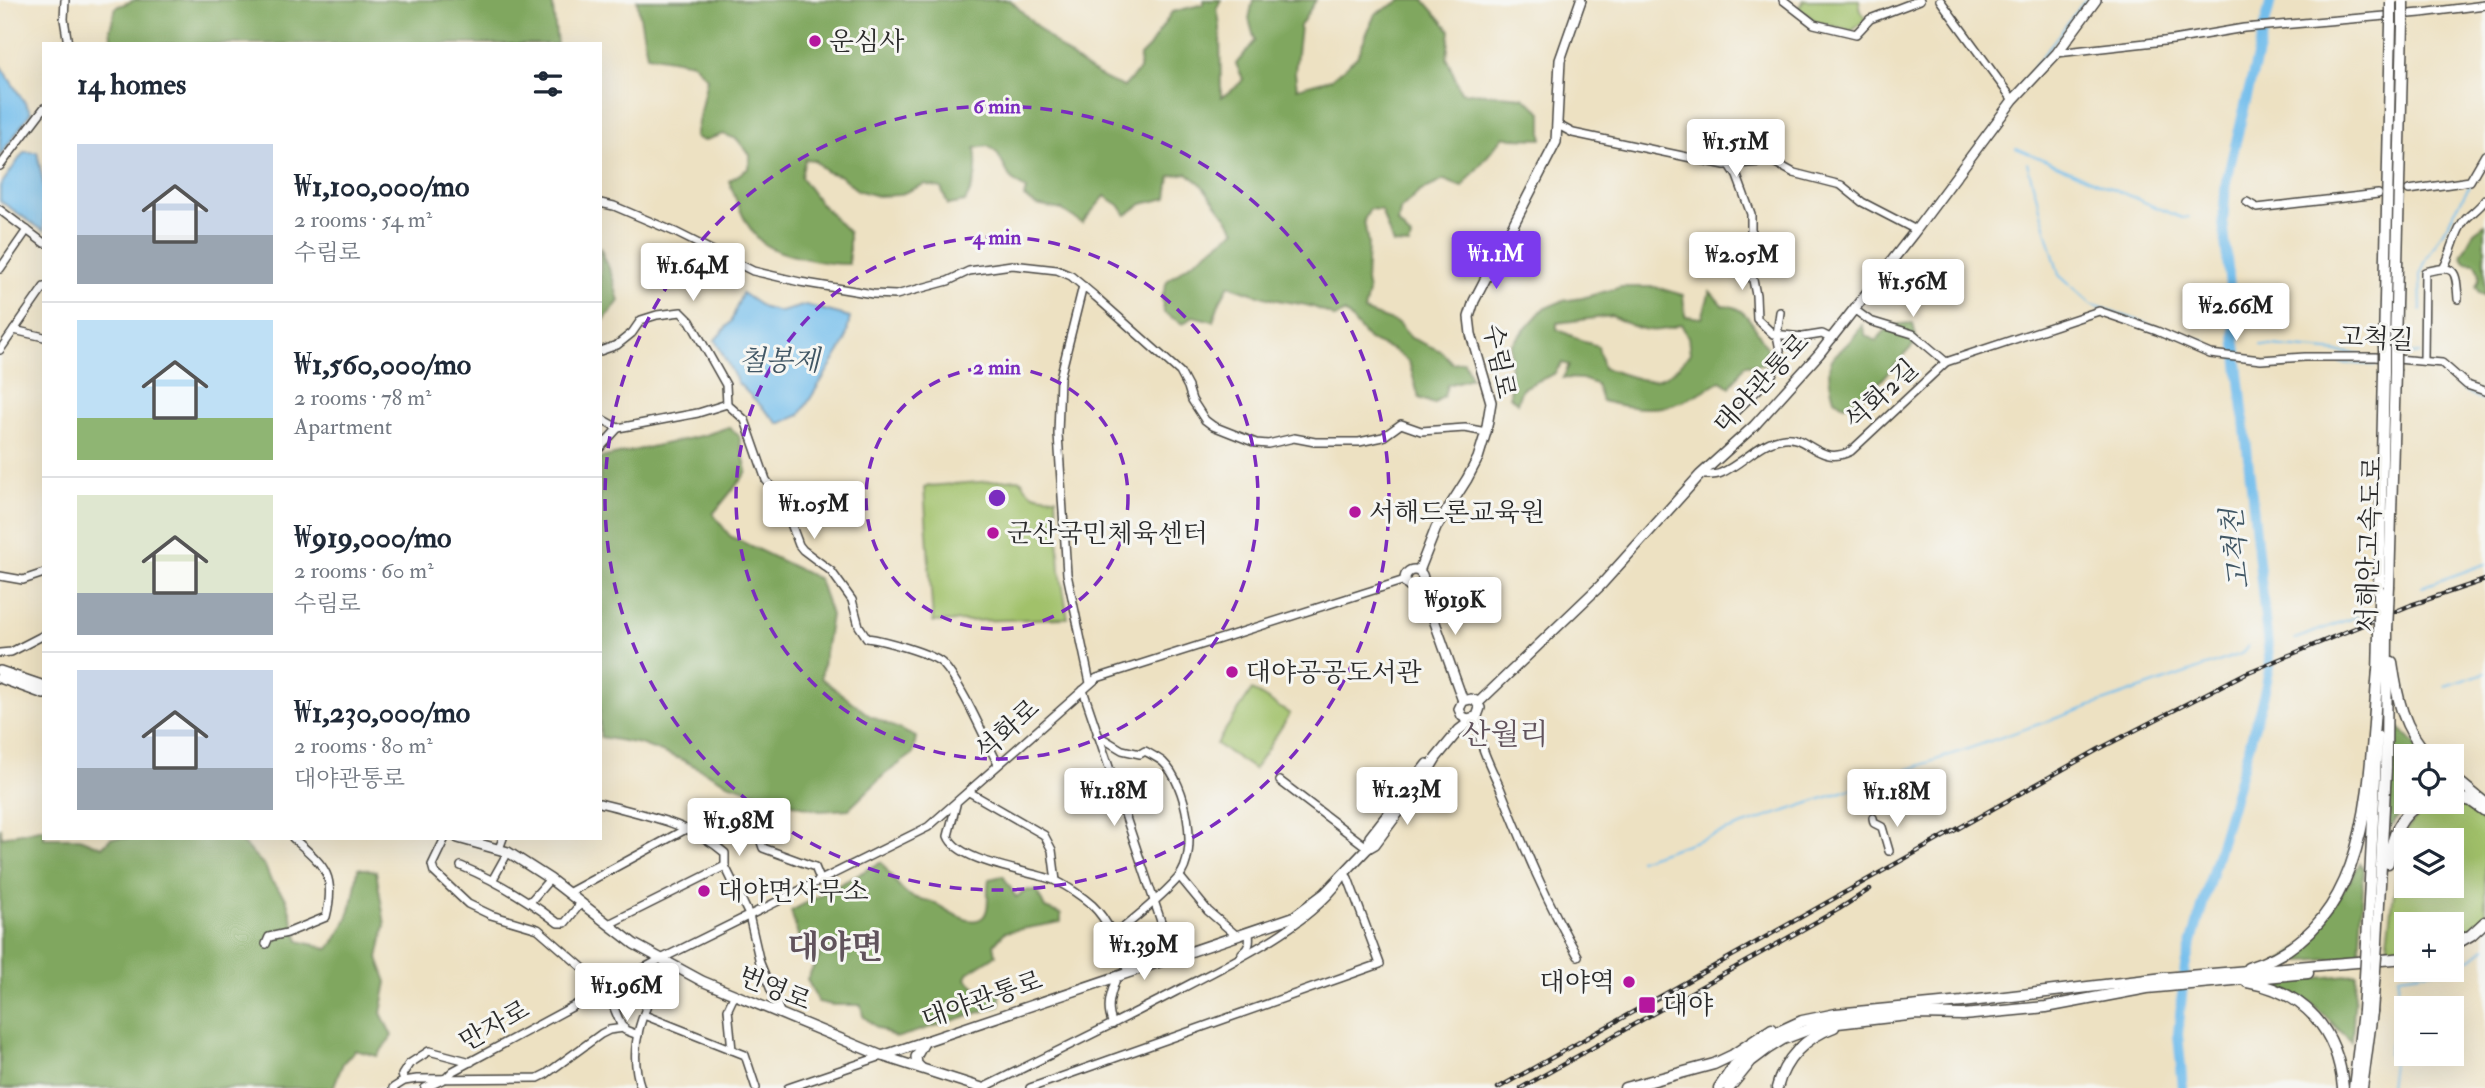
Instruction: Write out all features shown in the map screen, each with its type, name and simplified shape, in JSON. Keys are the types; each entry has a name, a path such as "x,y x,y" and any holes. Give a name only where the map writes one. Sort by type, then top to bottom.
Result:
{"highway":[{"name":"서해안고속도로","path":"2390,346 2391,1"},
{"name":"서해안고속도로","path":"2362,1088 2386,768 2383,632 2389,371 2403,1"},
{"name":"서해안고속도로","path":"2372,943 2378,670 2383,632"},
{"path":"2383,632 2401,711 2420,744"},
{"path":"2229,976 2268,960 2300,942 2327,913 2344,883 2364,818 2378,670"},
{"path":"2464,786 2485,803"},
{"path":"2464,799 2485,811"},
{"path":"2372,943 2392,840 2406,814"},
{"path":"2464,939 2485,922"},
{"path":"2464,946 2485,930"},
{"path":"1625,1088 1714,1064 1771,1030 1802,1016 1823,1012 1963,1015 2027,1009 2164,982 2394,959"},
{"path":"2229,976 2394,964"},
{"path":"2229,976 2275,990 2294,999 2311,1012 2329,1034 2337,1051 2343,1088"},
{"name":"서해안고속도로","path":"2354,1088 2367,1012"},
{"path":"1719,1088 1734,1066 1776,1033 1814,1018 1868,1014"},
{"path":"1729,1088 1751,1061 1783,1039 1820,1025 1868,1014"},
{"path":"1777,1088 1789,1062 1812,1037 1868,1014"}],"main road":[{"name":"수림로","path":"1463,701 1427,600 1419,586 1423,577 1419,570 1436,528 1473,469 1486,432 1491,402 1469,317 1474,301 1556,142 1560,60 1581,0"},
{"name":"대야관통로","path":"1478,704 1601,585 1700,475 1754,426 1832,338 1916,230 2012,98 2057,53 2096,0"},
{"path":"1419,570 1408,571 1405,580 1409,587 1419,586"},
{"path":"0,671 42,685"},
{"path":"0,677 42,693"},
{"path":"1471,699 1478,704 1473,718 1464,718 1460,713 1463,701 1471,699"},
{"name":"대야관통로","path":"1368,848 1370,837 1456,728 1460,713"},
{"name":"대야관통로","path":"882,1056 1249,933 1307,909 1375,844 1436,758 1459,730 1473,718"},
{"name":"번영로","path":"466,840 504,850 550,879 662,961 882,1056 965,1086 983,1088"},
{"path":"923,1069 917,1064 916,1057 925,1041"}],"street":[{"path":"65,0 64,19 68,42"},
{"path":"1783,0 1814,24 1856,34 1870,19 1899,3 1920,0"},
{"path":"1940,0 2012,98"},
{"path":"2057,53 2173,40 2244,28 2485,5"},
{"path":"0,166 42,111"},
{"path":"1558,125 1573,133 1730,165 1772,161 1794,173 1841,185 1862,202 1916,230"},
{"path":"2409,190 2470,181 2485,155"},
{"path":"1730,165 1737,176 1751,214 1751,270 1757,318 1773,334 1803,337 1822,334 1832,338"},
{"path":"2247,202 2257,208 2378,194"},
{"path":"2444,267 2452,253 2461,225 2485,200"},
{"path":"602,203 663,227 753,271 873,294 896,295 948,281 969,271 1017,264 1057,270 1071,276 1180,372 1192,400 1205,420 1256,443 1268,444 1294,438 1315,442 1359,442 1383,437 1401,424 1421,431 1465,428 1486,432"},
{"path":"0,210 42,241"},
{"path":"1,266 27,230"},
{"path":"2424,362 2425,272 2444,267 2449,269 2458,281 2458,299"},
{"path":"1083,286 1060,378 1058,406 1068,574 1090,683"},
{"path":"0,350 42,290"},
{"path":"1854,310 1870,321 1913,334 1946,362"},
{"name":"석화2길","path":"1700,475 1719,474 1774,440 1788,437 1822,453 1840,456 1851,451 1946,362 2099,310 2214,355 2256,359"},
{"path":"602,350 617,345 632,333 641,320 681,312 690,321 726,385 727,404 745,420 766,480 783,502 799,545 831,571 845,590 852,600 859,626 867,638 888,641 942,662 998,764"},
{"path":"1727,421 1770,378 1776,367 1780,350 1777,335 1780,312"},
{"path":"14,330 42,337"},
{"name":"고척길","path":"2256,359 2375,357 2442,363 2467,386 2485,391"},
{"path":"602,445 618,428 698,413 727,404"},
{"path":"602,419 618,428"},
{"path":"0,576 23,580 42,574"},
{"name":"석화로","path":"662,961 820,879 928,827 1090,683 1106,675 1405,580"},
{"path":"0,653 10,652 42,636"},
{"path":"1083,690 1172,957"},
{"path":"1473,718 1538,889 1576,957"},
{"path":"1097,735 1122,750 1140,754 1144,751 1164,763 1174,780 1189,821 1187,862 1180,877 1114,936"},
{"path":"1280,782 1368,848"},
{"path":"970,792 1044,835 1052,850 1056,881"},
{"path":"956,803 948,836 953,845 1000,867 1056,881 1093,906 1114,936 1128,972"},
{"path":"602,804 686,829 724,853 725,866 749,915 760,963 780,1012"},
{"path":"1873,818 1874,823 1882,827 1889,850"},
{"path":"756,827 763,848 815,867 820,879"},
{"path":"568,893 686,829"},
{"path":"266,944 269,937 288,933 326,917 329,905 328,877 323,865 295,840"},
{"path":"444,840 432,865 434,873 468,904 491,915 538,929 606,988 624,1028"},
{"path":"493,879 504,850 503,840"},
{"path":"461,866 493,879 558,923 565,923 581,903"},
{"path":"609,924 725,866"},
{"path":"983,1088 1248,954 1305,915 1334,891 1345,874 1348,878 1380,964 1030,1088"},
{"path":"1180,877 1208,911 1237,936"},
{"path":"530,902 550,879"},
{"path":"1221,967 1248,949 1249,933"},
{"path":"640,1088 633,1053 662,961"},
{"name":"만자로","path":"425,1088 606,988 662,961"},
{"path":"1113,1024 1108,1014 1110,996 1117,976"},
{"path":"732,1050 728,1009 735,994"},
{"path":"644,1015 745,1055 756,1088"},
{"path":"393,1088 404,1081 446,1078 538,1078 609,1030 624,1028 638,1035"},
{"path":"404,1081 402,1075 409,1064 429,1051 471,1062"},
{"name":"대야관통로","path":"788,1088 882,1056"},
{"path":"537,1088 538,1078"}],"green space":[{"path":"135,0 552,0 557,42 112,42 110,29 116,7"},
{"path":"637,0 1010,0 1077,61 1107,80 1124,87 1139,70 1140,56 1172,12 1204,4 1204,0 1221,0 1217,8 1220,25 1221,97 1243,79 1236,64 1255,41 1249,19 1253,0 1316,0 1300,26 1295,72 1297,88 1331,79 1357,57 1375,14 1402,0 1424,0 1450,30 1447,58 1461,92 1523,97 1542,112 1542,139 1504,136 1462,187 1444,180 1419,192 1400,210 1398,223 1411,238 1409,245 1393,244 1381,210 1370,209 1364,220 1368,244 1368,292 1364,311 1398,323 1411,338 1441,351 1452,363 1464,361 1471,378 1447,385 1444,396 1434,404 1419,398 1409,362 1393,350 1369,340 1345,312 1335,318 1314,307 1265,297 1229,285 1213,321 1193,316 1183,324 1164,313 1162,297 1167,281 1236,230 1200,183 1187,173 1170,176 1167,198 1142,204 1126,215 1119,205 1105,196 1082,223 1062,210 1036,205 1024,197 1026,190 1011,179 997,153 988,146 975,148 975,176 965,202 948,205 941,188 925,184 899,195 877,196 857,190 841,176 827,172 814,160 805,159 801,177 820,203 849,233 849,264 804,258 770,247 757,237 746,222 729,181 749,168 750,155 737,139 723,134 703,141 695,137 707,78 693,63 647,55"},
{"path":"1804,0 1859,0 1866,19 1852,31 1817,22 1798,8"},
{"path":"2485,224 2485,296 2479,293 2476,286 2480,274 2477,266 2475,263 2465,262 2461,256 2474,232"},
{"path":"602,252 612,276 619,301 602,322"},
{"path":"1621,287 1655,287 1683,295 1685,316 1702,318 1710,291 1722,305 1738,309 1749,319 1767,348 1763,364 1745,365 1730,387 1720,381 1677,403 1664,407 1636,408 1602,401 1596,384 1582,379 1563,378 1569,365 1562,363 1554,374 1522,388 1517,403 1510,396 1511,345 1543,309 1562,301","holes":["1612,316 1646,330 1662,330 1681,324 1688,337 1690,353 1670,374 1651,380 1641,379 1603,368 1598,346 1557,329 1557,323"]},
{"path":"1913,323 1917,341 1871,392 1844,405 1834,399 1829,370 1831,362 1862,325 1866,336 1876,341 1892,326"},
{"path":"729,427 739,436 747,472 713,514 730,536 819,579 831,615 821,678 870,716 916,737 913,754 885,774 849,809 820,811 790,803 727,783 683,760 640,744 602,737 602,458 705,435"},
{"name":"군산국민체육센터","path":"1018,479 1032,493 1056,497 1060,570 1068,618 933,622 924,488"},
{"path":"1252,690 1290,714 1254,769 1216,744"},
{"path":"2395,724 2415,744 2394,744 2394,814 2400,814 2388,831"},
{"path":"2464,807 2485,824 2485,914 2483,919 2464,932 2464,912 2394,912 2394,950 2387,950 2394,893 2394,898 2464,898 2464,828 2408,828 2421,814 2464,814"},
{"path":"0,827 2,837 42,828 42,840 84,840 102,847 109,840 239,840 265,866 271,881 286,898 299,941 329,949 350,911 358,868 376,871 385,925 378,958 387,982 381,1013 392,1036 377,1056 355,1050 343,1063 333,1088 0,1088"},
{"path":"881,862 909,895 932,902 964,919 977,920 983,917 987,909 989,879 1003,876 1016,897 1027,890 1037,891 1045,908 1061,914 1061,922 1005,932 994,944 996,955 968,973 966,979 979,990 990,989 1000,995 1000,1006 896,1038 863,1016 861,1005 818,1002 807,979 820,955 811,943 799,939 791,911"},
{"path":"2360,863 2364,869 2359,958 2280,962 2313,939"},
{"path":"2356,974 2352,1042 2310,1002 2267,983"}],"water":[{"path":"0,65 31,112 0,156"},
{"path":"24,152 37,152 42,177 42,230 0,201 0,186"},
{"name":"철봉제","path":"742,293 764,308 781,312 806,305 850,317 845,343 800,415 779,424 738,383 715,340 731,322"}],"waterway":[{"path":"2016,91 2085,0"},
{"name":"고척천","path":"2183,1088 2178,1034 2185,966 2270,666 2223,221 2226,182 2271,0"},
{"path":"2016,148 2182,218 2189,217"},
{"path":"2027,163 2059,275 2091,304 2190,339 2206,340"},
{"path":"2421,310 2420,275 2472,182"},
{"path":"2261,345 2361,354"},
{"path":"2398,355 2420,353"},
{"path":"2340,363 2378,365"},
{"path":"2398,365 2437,370 2467,392 2485,400"},
{"path":"2422,587 2485,564"},
{"path":"2295,639 2358,616"},
{"path":"1639,860 2241,654 2248,646"},
{"path":"2445,686 2485,673"},
{"path":"2464,961 2485,948"},
{"path":"2389,1088 2392,1063 2388,1054 2399,982"}],"railway":[{"path":"1498,1088 2099,749 2246,673 2411,605 2485,580"},
{"path":"1521,1088 1870,889"}],"place":[{"name":"운심사","path":"815,41"},
{"name":"서해드론교육원","path":"1355,512"},
{"name":"군산국민체육센터","path":"993,533"},
{"name":"대야공공도서관","path":"1232,672"},
{"name":"대야면사무소","path":"704,891"},
{"name":"대야역","path":"1629,982"},
{"name":"대야","path":"1647,1005"}],"district":[{"name":"산월리","path":"1505,734"},
{"name":"대야면","path":"835,946"}]}
